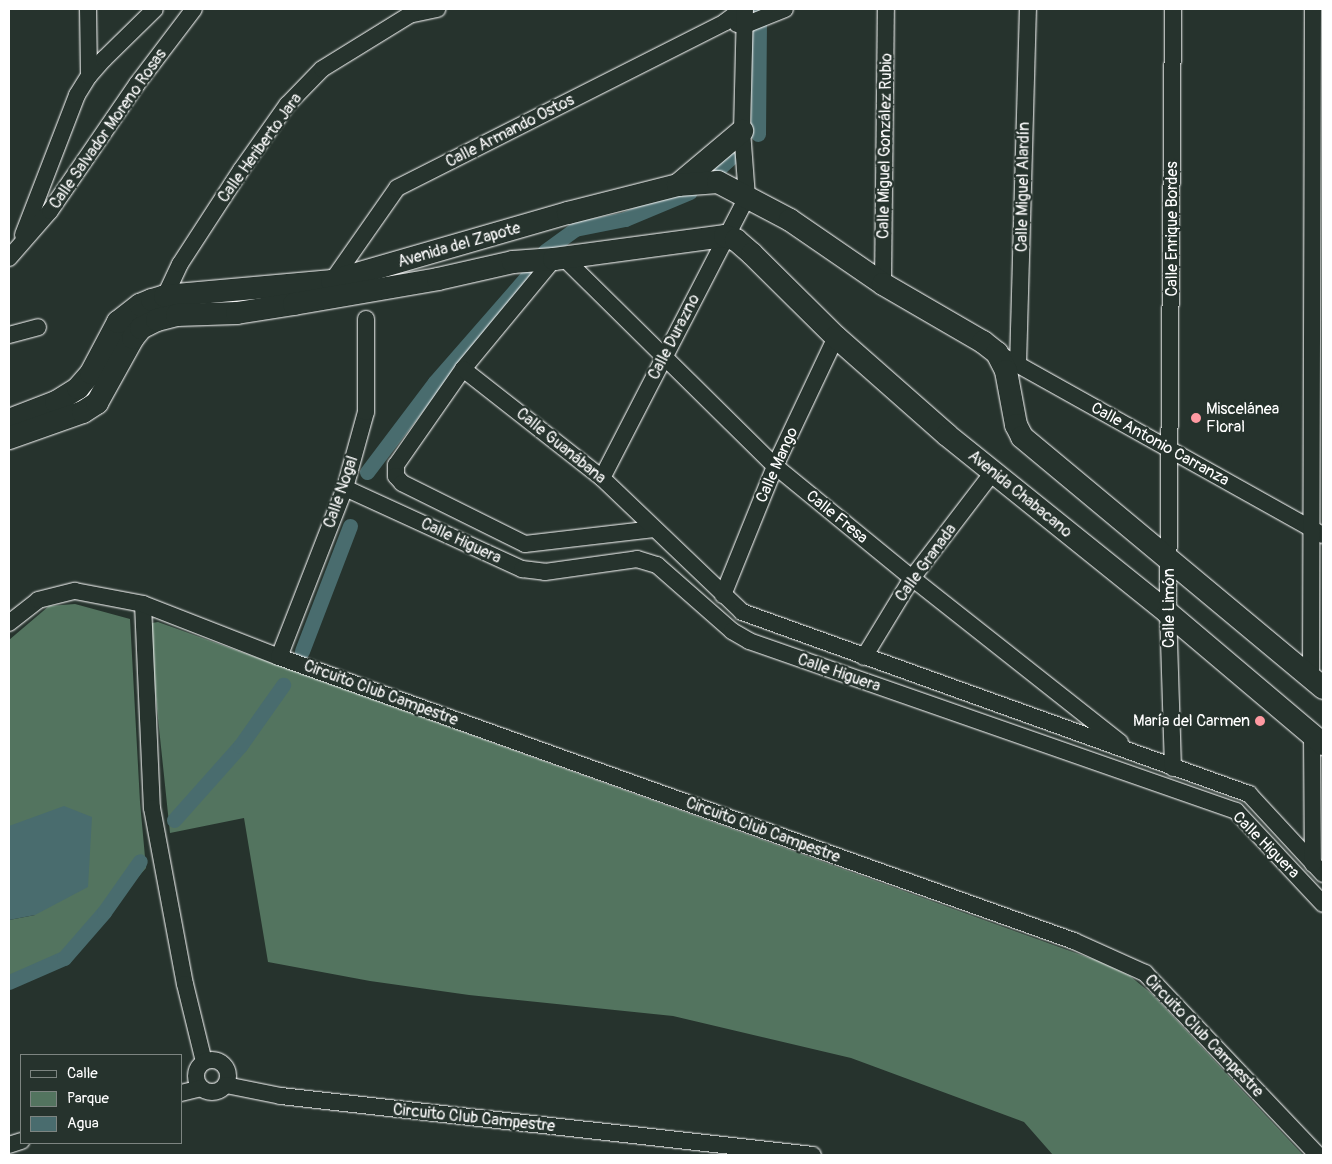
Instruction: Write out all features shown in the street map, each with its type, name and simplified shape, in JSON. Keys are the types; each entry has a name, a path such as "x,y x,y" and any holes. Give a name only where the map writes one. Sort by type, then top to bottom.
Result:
{"main road":[{"path":"678,185 742,131"},
{"name":"Avenida del Zapote","path":"9,420 56,402 78,388 91,373 118,322 140,305 165,296 332,282 568,212 678,185 718,182 747,197"},
{"path":"747,197 790,220 883,284 983,342 997,353 1006,371 1016,425 1022,437 1317,683"},
{"name":"Avenida del Zapote","path":"9,438 83,412 97,403 142,328 156,320 178,315 237,312 275,307 421,282 513,262 559,259 725,236"},
{"name":"Avenida Chabacano","path":"725,236 736,240 752,254 836,337 947,435 1168,613 1318,739"}],"street":[{"path":"88,9 89,76"},
{"path":"14,252 77,95 89,76 155,9"},
{"name":"Calle Salvador Moreno Rosas","path":"14,252 50,211 137,84 194,9"},
{"name":"Calle Heriberto Jara","path":"165,296 190,248 241,170 287,105 322,69 416,11 437,9"},
{"path":"743,9 745,25 742,131 747,197"},
{"name":"Calle Armando Ostos","path":"332,282 397,188 725,22 743,9"},
{"path":"725,22 745,25 785,9"},
{"name":"Calle Miguel González Rubio","path":"883,284 886,9"},
{"name":"Calle Miguel Alardín","path":"1018,365 1028,9"},
{"name":"Calle Enrique Bordes","path":"1170,449 1174,9"},
{"path":"1313,9 1317,683"},
{"name":"Calle Durazno","path":"602,478 725,236 747,197"},
{"path":"463,369 559,259"},
{"name":"Calle Fresa","path":"559,259 665,356 775,466 912,578 1131,752"},
{"name":"Calle Nogal","path":"279,657 345,488 366,412 366,319"},
{"path":"9,336 38,327"},
{"name":"Calle Mango","path":"723,594 775,466 836,337"},
{"name":"Calle Antonio Carranza","path":"997,353 1317,531"},
{"name":"Calle Higuera","path":"463,369 396,465 396,476 402,483 525,544 654,529 742,612 1249,794 1318,869"},
{"name":"Calle Guanábana","path":"463,369 602,478 654,529"},
{"name":"Calle Limón","path":"1170,449 1168,613 1173,768"},
{"name":"Calle Granada","path":"864,657 912,578 993,472"},
{"name":"Calle Higuera","path":"345,488 522,569 545,572 637,558 657,565 732,631 748,641 1236,811 1323,904"},
{"name":"Circuito Club Campestre","path":"9,623 38,600 75,591 143,604 279,657 1074,941 1145,973 1318,1155"},
{"path":"143,604 152,808 184,984 204,1062"},
{"path":"1318,739 1318,869"},
{"path":"182,1094 201,1088 214,1093 226,1085 229,1078 224,1065 218,1060 204,1062 197,1071 196,1077 201,1088"},
{"name":"Circuito Club Campestre","path":"226,1085 281,1096 813,1155"}],"green space":[{"path":"75,604 130,619 140,802 146,868 66,960 9,984 9,920 35,915 13,826 9,826 9,640 49,606"},
{"path":"158,622 1098,961 1130,976 1152,994 1303,1155 1053,1155 1024,1122 851,1058 673,1016 469,995 370,981 268,962 244,818 170,833 149,632 152,623"}],"water":[{"path":"64,806 92,817 88,887 35,915 9,920 9,826"}],"waterway":[{"path":"758,134 759,9"},
{"path":"716,171 735,154"},
{"path":"545,251 575,229 625,219 690,192"},
{"path":"367,472 435,382 531,272"},
{"path":"302,651 350,526"},
{"path":"174,820 240,746 283,685"},
{"path":"9,982 64,958 104,912 140,861"}],"place":[{"name":"Miscelánea Floral","path":"1196,418"},
{"name":"María del Carmen","path":"1260,721"}]}
